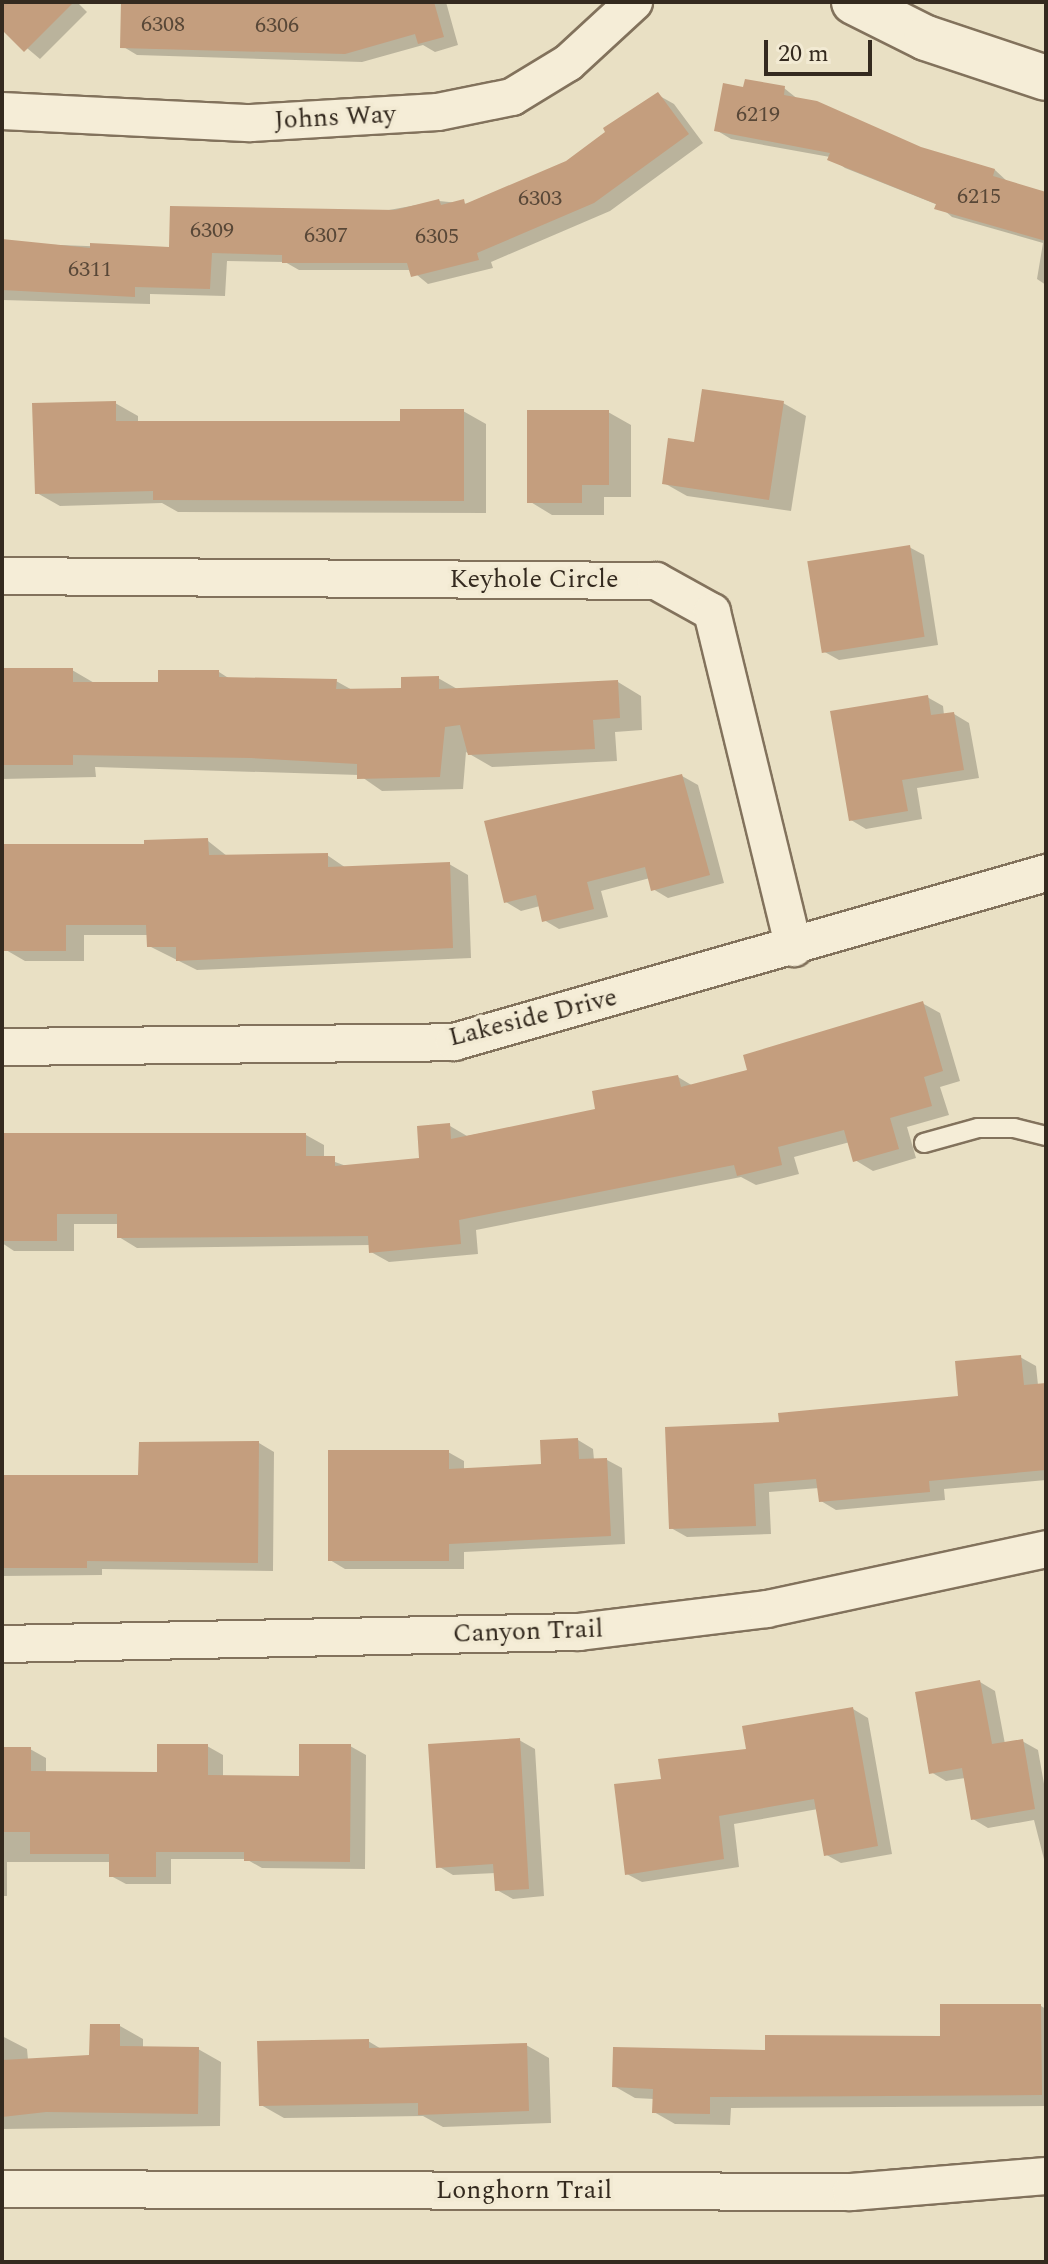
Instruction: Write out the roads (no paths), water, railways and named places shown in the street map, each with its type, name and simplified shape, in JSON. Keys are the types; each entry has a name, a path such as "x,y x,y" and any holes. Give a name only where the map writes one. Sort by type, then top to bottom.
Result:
{"street":[{"name":"Johns Way","path":"2,111 251,123 438,112 512,97 568,63 634,2"},
{"path":"854,2 926,38 1046,78"},
{"name":"Keyhole Circle","path":"2,576 656,581 712,612 794,948"},
{"name":"Lakeside Drive","path":"2,1047 454,1042 794,948 1046,873"},
{"name":"Canyon Trail","path":"2,1644 579,1632 767,1609 1046,1549"},
{"name":"Longhorn Trail","path":"2,2189 851,2192 1046,2176"}],"lane":[{"path":"924,1143 978,1128 1014,1128 1046,1136"}]}
